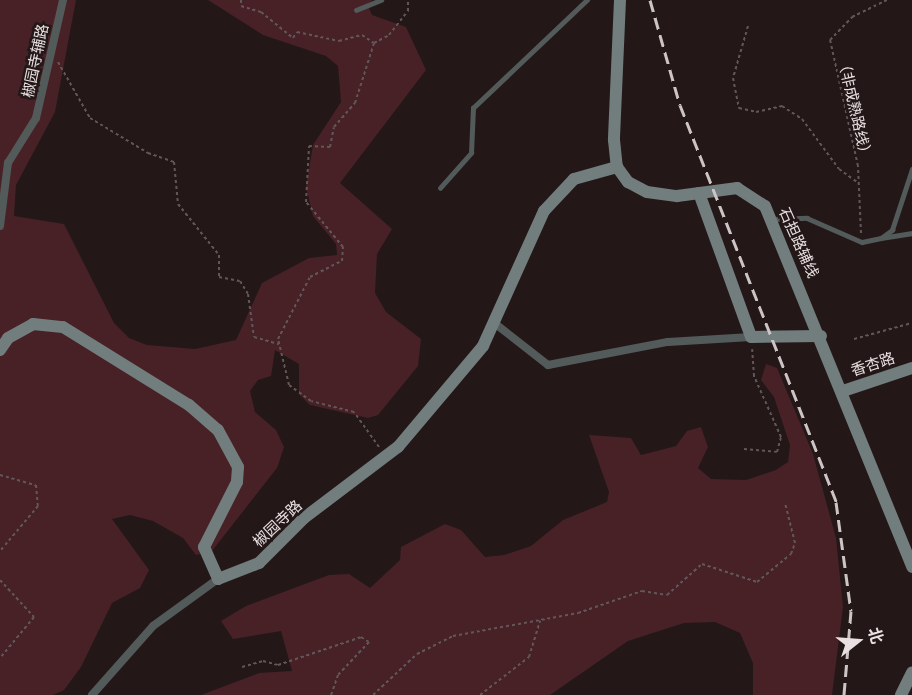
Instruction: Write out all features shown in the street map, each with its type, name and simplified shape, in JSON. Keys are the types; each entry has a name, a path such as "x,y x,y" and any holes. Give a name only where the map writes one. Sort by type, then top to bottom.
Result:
{"street":[{"name":"椒园寺辅路","path":"0,226 8,163 36,118 63,0"},
{"path":"617,167 614,140 621,0"},
{"name":"石担路辅线","path":"617,167 628,182 647,192 699,193 736,188 752,194 774,219 912,567"},
{"name":"椒园寺路","path":"218,579 259,563 304,518 385,457 483,346 544,211 574,179 617,167"},
{"path":"699,193 751,337"},
{"path":"493,322 548,365 668,342 821,336"},
{"path":"0,350 8,338 33,324 63,327 189,405 218,430 238,467 237,482 204,547 218,579 153,626 92,695"},
{"name":"香杏路","path":"843,390 909,372"},
{"path":"902,695 912,672"}],"lane":[{"path":"356,10 381,0"},
{"path":"440,188 471,153 473,108 587,0"},
{"path":"881,238 892,230 912,169"},
{"path":"774,219 807,218 862,242 912,233"}],"path":[{"path":"241,0 241,6 261,12 294,38 297,32 339,41 362,35 374,43"},
{"path":"385,457 354,412 311,400 289,385 279,344 285,326 310,277 342,261 343,247 306,202 306,157 309,146 330,147 334,127 355,103 374,43 389,35 408,10 408,0"},
{"name":"（非成熟路线）","path":"862,242 854,144 839,97 830,39 852,17 887,0"},
{"name":"（非成熟路线）","path":"748,26 733,78 739,108 756,112 782,106 802,119 839,170 857,182"},
{"path":"52,55 72,78 90,118 148,153 174,162 178,204 219,255 219,277 240,281 248,294 254,337 279,344"},
{"path":"854,339 912,323"},
{"path":"744,449 777,452 782,437 754,376 751,337"},
{"path":"0,475 36,485 38,506 0,551"},
{"path":"373,695 435,641 540,621 642,591 667,595 702,564 757,582 791,554 795,543 785,503"},
{"path":"0,580 34,617 0,658"},
{"path":"480,695 529,657 540,621"},
{"path":"242,667 262,661 278,665 361,637 369,642 338,675 331,695"}],"shaded area":[{"path":"0,0 76,0 55,112 16,185 14,216 64,224 114,323 129,338 147,345 195,349 236,340 262,283 309,258 337,255 336,244 313,216 306,187 313,145 341,102 338,66 326,56 263,35 208,0 373,0 367,4 372,15 406,27 426,70 340,183 392,229 377,254 375,293 386,312 421,339 418,366 378,415 368,418 310,405 299,394 299,364 275,350 271,376 258,380 250,391 255,412 276,430 284,447 277,468 212,551 196,555 183,538 153,521 130,515 112,519 149,570 140,588 112,603 81,667 64,690 53,695 0,695"},
{"path":"766,364 777,368 813,454 836,538 843,607 832,695 753,695 753,663 740,633 715,622 684,623 628,641 550,695 201,695 259,673 292,671 281,631 233,639 221,621 246,606 329,575 349,574 370,588 400,560 401,547 445,524 461,530 485,557 504,555 531,546 563,520 607,502 609,492 589,435 631,438 641,455 676,446 687,431 701,427 708,447 698,468 711,479 746,480 776,470 788,462 790,445 774,397 761,380"}],"railway":[{"path":"650,0 680,105 836,502 851,611 844,695"}]}
